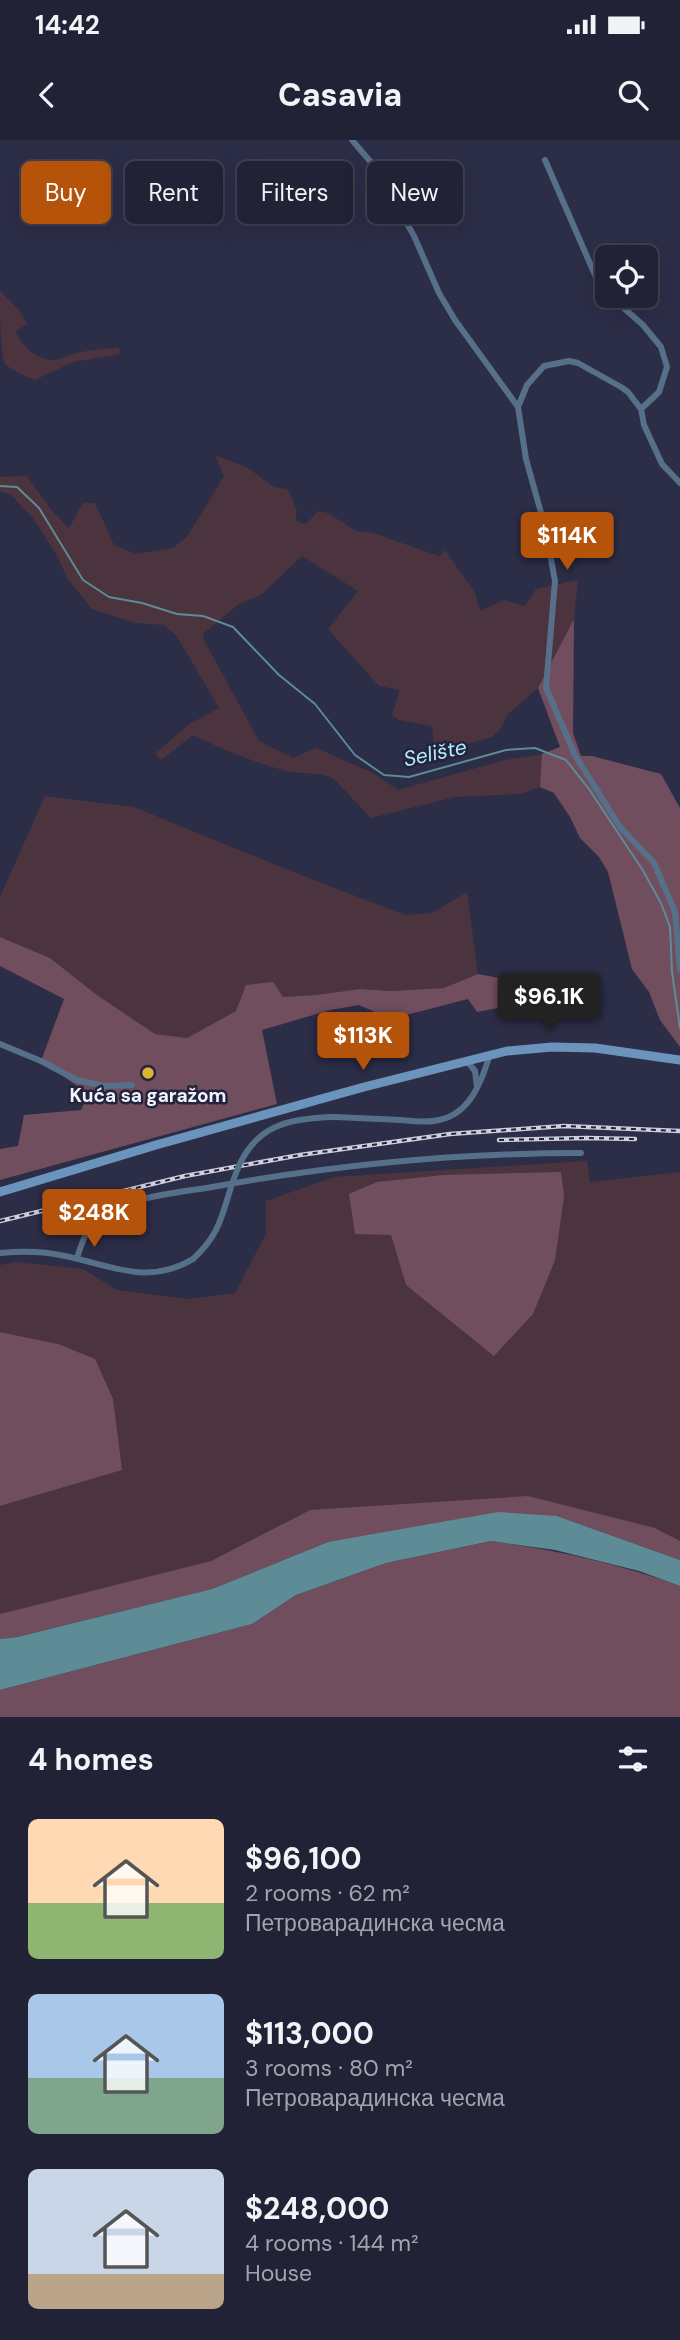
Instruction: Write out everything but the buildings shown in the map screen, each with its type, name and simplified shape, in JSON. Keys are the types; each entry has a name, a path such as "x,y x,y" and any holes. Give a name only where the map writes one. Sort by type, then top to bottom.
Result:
{"main road":[{"path":"0,1192 156,1145 490,1054 519,1049 567,1047 616,1050 680,1060"}],"street":[{"path":"352,140 375,167 415,236 439,293 455,320 518,407 526,458 545,527 555,581 546,688 575,755 620,827 654,863 675,912 680,970"},
{"path":"545,160 595,273"},
{"path":"623,308 661,347 667,367 659,392 641,409"},
{"path":"518,407 527,384 544,366 569,361 578,363 628,392 641,409 644,425 662,464 680,483"},
{"path":"0,1044 77,1080 104,1086 132,1085"},
{"path":"0,1253 48,1253 137,1273 172,1269 193,1259 217,1230 239,1166 264,1132 294,1119 335,1117 439,1121 461,1110 477,1089 490,1054"},
{"path":"466,1060 475,1071 477,1089"},
{"path":"77,1258 89,1227 102,1215 123,1205 164,1196 286,1174 368,1163 513,1154 581,1153"}],"shaded area":[{"path":"0,291 19,310 27,324 16,331 22,342 36,355 55,360 87,351 119,348 120,354 73,362 35,380 19,373 5,364 3,359"},
{"path":"215,455 248,468 274,487 288,489 297,511 295,521 306,524 318,511 328,513 356,531 373,533 439,556 445,550 475,593 480,611 504,600 525,606 536,589 578,580 574,619 538,688 508,714 501,728 492,737 452,748 434,749 432,726 399,720 392,715 400,690 379,686 328,629 358,591 302,556 261,595 239,604 203,634 259,741 293,758 316,748 375,774 398,790 505,760 542,754 540,787 520,794 455,797 371,818 334,779 268,766 193,735 161,760 155,754 188,725 219,708 176,635 164,625 135,623 92,609 67,578 57,555 32,517 10,494 0,492 0,477 27,476 52,511 69,528 83,503 95,503 114,545 136,554 173,548 187,537 224,476"},
{"path":"574,619 573,733 581,756 592,756 661,774 680,808 680,1047 660,1020 649,992 632,969 608,872 599,857 580,838 554,793 540,787 542,754 560,747 538,688"},
{"path":"45,796 134,807 405,915 432,913 467,892 478,974 444,988 391,991 360,989 283,997 236,1011 187,1038 155,1034 97,995 50,958 0,937 0,897"},
{"path":"0,937 50,958 97,995 155,1034 187,1038 236,1011 246,985 273,982 283,997 360,989 391,991 444,988 478,974 516,981 523,1017 498,1008 477,1012 468,999 406,1015 382,1015 359,1005 330,1010 262,1030 277,1104 0,1180 0,1149 18,1146 24,1115 81,1110 89,1094 41,1061 64,999 0,966"},
{"path":"587,1161 590,1182 680,1172 680,1541 655,1528 310,1510 211,1561 0,1614 0,1506 122,1470 58,1344 0,1332 0,1265 16,1262 83,1269 117,1290 188,1299 235,1293 266,1234 266,1201 334,1177","holes":["391,1235 495,1355 406,1285"]},
{"path":"561,1172 564,1196 555,1260 533,1314 494,1356 406,1285 391,1235 355,1234 349,1194 377,1182 444,1175"},
{"path":"0,1332 58,1344 95,1359 113,1399 122,1470 0,1506"},
{"path":"528,1496 655,1528 680,1541 680,1560 557,1516 328,1542 212,1589 0,1639 0,1614 211,1561 310,1510"},
{"path":"498,1512 557,1516 680,1560 680,1586 639,1571 555,1550 491,1541 386,1563 296,1595 252,1624 0,1690 0,1639 212,1589 328,1542"},
{"path":"491,1541 586,1558 680,1586 680,1717 0,1717 0,1690 252,1624 296,1595 386,1563"}],"waterway":[{"name":"Selište","path":"0,486 17,487 39,508 83,580 109,597 142,603 177,614 203,616 233,627 279,675 315,704 355,755 384,775 409,777 506,750 535,748 566,760 589,789 661,903 670,927 672,972 680,1028"}],"railway":[{"path":"0,1221 185,1176 300,1155 450,1134 564,1126 680,1131"},
{"path":"499,1140 635,1139"}],"place":[{"name":"Kuća sa garažom","path":"148,1073"}]}
